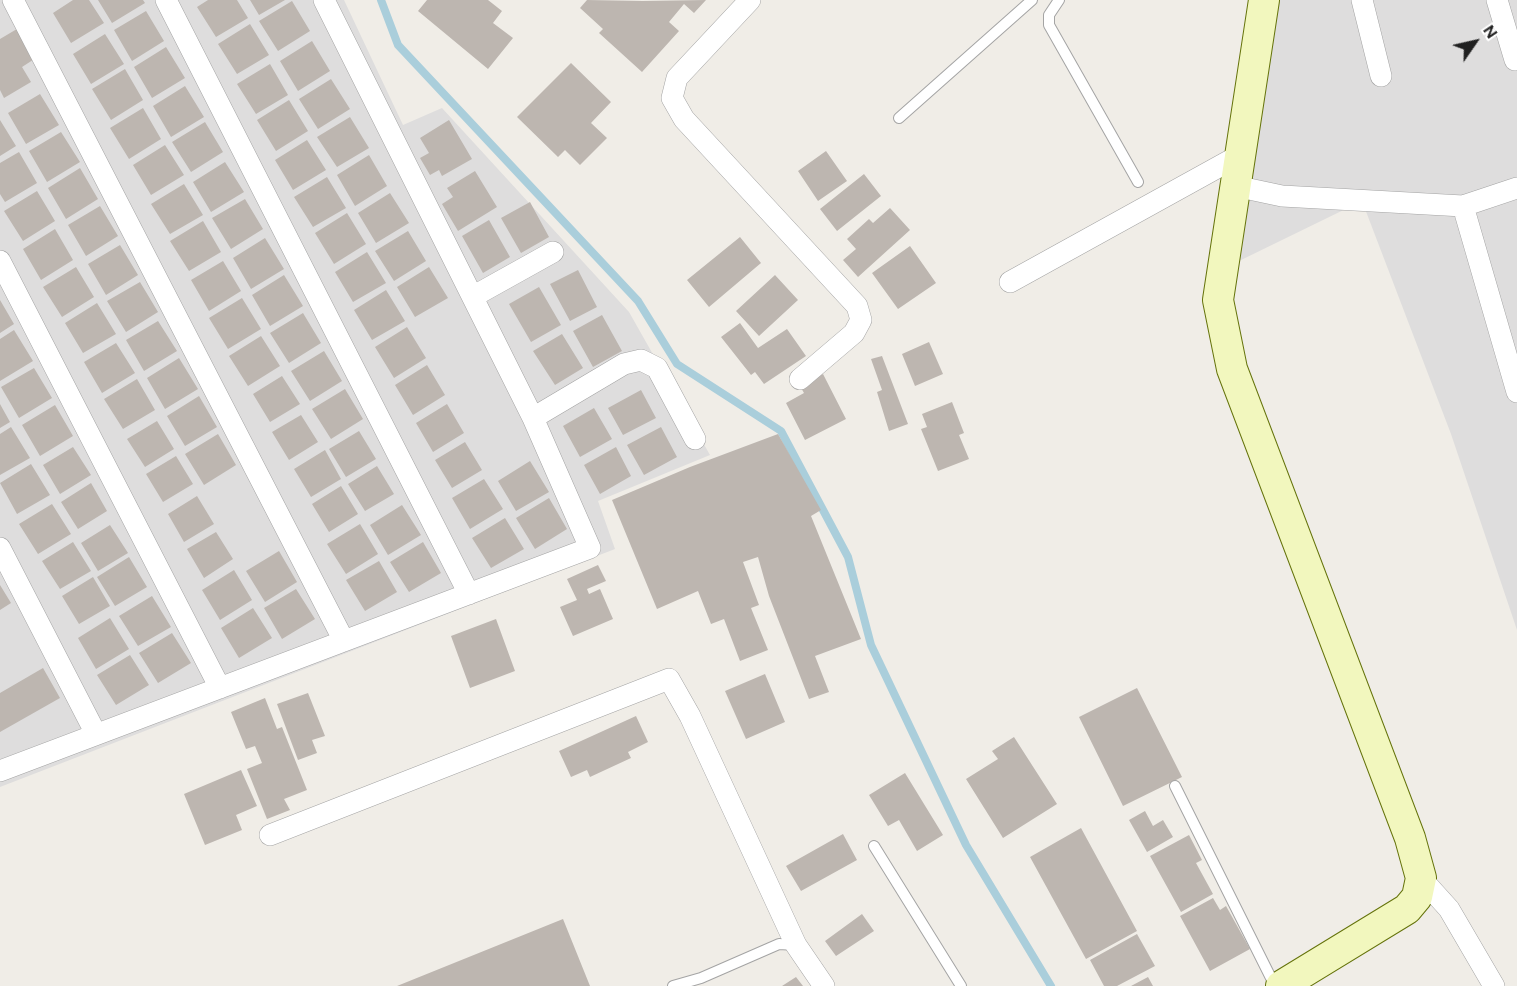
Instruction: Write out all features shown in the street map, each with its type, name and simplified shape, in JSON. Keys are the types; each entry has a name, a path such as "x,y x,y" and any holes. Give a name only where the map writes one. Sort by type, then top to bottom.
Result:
{"street":[{"path":"13,0 344,641"},
{"path":"166,0 469,594"},
{"path":"0,771 590,548 534,418 324,0"},
{"path":"750,0 677,78 672,98 684,119 857,306 861,320 854,333 800,379"},
{"path":"1264,0 1218,300 1232,369 1410,838 1421,878 1449,909 1494,986"},
{"path":"1362,0 1381,76"},
{"path":"1497,0 1515,60"},
{"path":"1010,282 1240,155"},
{"path":"1235,186 1282,196 1463,206 1517,188"},
{"path":"1463,206 1517,392"},
{"path":"474,296 553,252"},
{"path":"0,261 220,688"},
{"path":"534,418 624,364 641,360 657,368 695,439"},
{"path":"0,548 96,735"},
{"path":"270,835 669,679 690,716 796,945 824,986"},
{"path":"1286,984 1407,909 1417,897 1421,878"}],"lane":[{"path":"899,118 1032,0"},
{"path":"1059,0 1049,15 1049,25 1138,182"},
{"path":"1175,786 1286,984"},
{"path":"874,846 961,986"},
{"path":"673,986 701,978 779,944 796,945"}],"shaded area":[{"path":"0,0 344,0 403,125 442,108 629,312 710,455 598,501 615,549 0,787"},
{"path":"1273,0 1517,0 1517,630 1451,434 1362,201 1239,261"}],"building":[{"path":"73,0 89,0 104,23 71,43 53,13"},
{"path":"98,0 143,0 145,3 112,23"},
{"path":"208,0 237,0 248,18 216,37 197,7"},
{"path":"250,0 285,0 259,15"},
{"path":"427,0 488,0 502,11 493,23 513,38 488,69 418,11"},
{"path":"587,0 706,0 694,13 684,4 669,22 679,31 642,72 599,33 603,29 580,8"},
{"path":"292,1 310,31 278,51 259,21"},
{"path":"146,11 164,41 132,61 114,30"},
{"path":"250,24 269,55 237,74 218,44"},
{"path":"22,26 39,56 22,67 31,82 4,98 0,90 0,39"},
{"path":"105,34 124,64 91,84 73,54"},
{"path":"312,41 330,71 298,91 280,61"},
{"path":"166,47 185,78 152,98 134,67"},
{"path":"571,63 611,102 591,123 607,138 580,165 565,150 558,157 517,117"},
{"path":"270,64 288,95 256,114 237,84"},
{"path":"125,69 143,100 111,120 92,89"},
{"path":"331,79 350,109 318,129 299,99"},
{"path":"185,86 204,117 171,137 153,106"},
{"path":"40,94 59,125 26,144 8,113"},
{"path":"289,100 308,131 276,151 257,120"},
{"path":"143,108 161,139 129,159 110,128"},
{"path":"350,117 369,148 337,167 317,137"},
{"path":"0,120 16,146 0,156"},
{"path":"449,120 472,159 442,176 439,170 430,175 420,158 429,153 420,138"},
{"path":"205,122 223,152 191,172 172,142"},
{"path":"61,132 80,162 47,182 29,151"},
{"path":"307,140 326,170 293,190 275,160"},
{"path":"165,145 184,175 151,195 133,165"},
{"path":"826,151 847,181 818,201 798,171"},
{"path":"19,152 37,183 5,202 0,194 0,163"},
{"path":"369,155 387,186 355,206 337,175"},
{"path":"225,162 244,192 211,212 193,182"},
{"path":"80,168 98,199 66,219 48,188"},
{"path":"475,171 497,207 458,231 442,204 453,197 447,188"},
{"path":"864,174 881,196 837,231 820,209"},
{"path":"327,177 346,208 313,227 294,197"},
{"path":"184,184 203,215 170,234 151,204"},
{"path":"37,191 55,221 23,241 4,211"},
{"path":"390,193 409,223 376,243 358,213"},
{"path":"245,199 263,229 231,249 212,218"},
{"path":"530,202 549,237 521,253 501,218"},
{"path":"100,206 118,236 86,256 68,225"},
{"path":"890,208 910,230 858,277 843,260 856,249 847,239 869,219 873,223"},
{"path":"347,213 366,244 334,264 315,233"},
{"path":"489,220 510,257 483,273 462,236"},
{"path":"203,221 221,252 189,271 170,241"},
{"path":"55,229 73,260 41,280 23,249"},
{"path":"408,231 426,261 394,281 375,251"},
{"path":"740,237 761,263 709,307 687,280"},
{"path":"265,238 284,269 251,289 233,258"},
{"path":"120,245 138,275 106,295 88,264"},
{"path":"910,246 936,283 898,309 872,273"},
{"path":"367,252 386,283 353,302 335,272"},
{"path":"223,261 241,291 209,311 191,280"},
{"path":"76,267 94,297 62,317 43,287"},
{"path":"429,267 448,298 415,317 397,287"},
{"path":"578,270 597,307 570,321 550,284"},
{"path":"284,275 303,306 270,326 252,295"},
{"path":"775,275 798,300 759,336 736,311"},
{"path":"140,282 158,312 126,332 107,301"},
{"path":"539,287 561,325 531,342 509,304"},
{"path":"386,290 405,321 372,340 354,310"},
{"path":"242,298 261,329 228,349 209,318"},
{"path":"0,300 14,324 0,333"},
{"path":"97,303 116,334 83,353 65,323"},
{"path":"303,313 321,343 289,363 270,333"},
{"path":"602,315 622,351 593,367 573,331"},
{"path":"158,321 177,351 144,371 126,340"},
{"path":"740,323 758,348 787,329 806,356 764,384 755,372 751,375 721,337"},
{"path":"407,327 426,358 394,378 375,347"},
{"path":"14,330 33,361 0,381 0,339"},
{"path":"562,334 583,368 555,385 533,351"},
{"path":"261,336 280,366 248,386 229,356"},
{"path":"929,342 943,374 915,386 902,354"},
{"path":"116,343 135,373 102,393 84,362"},
{"path":"324,351 342,381 310,401 291,371"},
{"path":"882,356 908,424 889,431 877,392 882,390 871,359"},
{"path":"179,358 198,389 165,409 147,378"},
{"path":"427,365 445,395 413,415 395,385"},
{"path":"34,368 52,398 19,418 1,387"},
{"path":"823,374 846,419 805,440 786,403 804,393 800,386"},
{"path":"282,376 300,404 270,422 253,394"},
{"path":"137,379 155,410 123,429 104,399"},
{"path":"345,389 363,419 331,439 312,409"},
{"path":"641,390 656,418 623,435 608,408"},
{"path":"199,396 217,427 185,446 167,416"},
{"path":"952,402 964,433 959,435 969,459 938,471 921,429 927,427 922,414"},
{"path":"0,404 10,422 0,428"},
{"path":"447,404 464,433 433,452 416,423"},
{"path":"55,405 73,436 40,456 22,425"},
{"path":"594,408 612,439 580,457 563,426"},
{"path":"301,415 318,442 289,460 272,432"},
{"path":"157,421 174,449 145,467 127,439"},
{"path":"11,427 30,458 0,475 0,434"},
{"path":"661,427 677,457 644,475 627,445"},
{"path":"359,431 376,459 346,477 329,449"},
{"path":"218,434 236,465 204,485 185,454"},
{"path":"778,434 821,510 811,516 861,639 815,656 829,692 809,699 769,596 758,557 743,562 759,605 751,608 768,650 740,661 724,619 711,624 698,591 657,609 612,500 690,467"},
{"path":"465,442 482,470 452,488 435,460"},
{"path":"73,447 91,475 60,494 43,465"},
{"path":"616,447 631,476 600,494 584,465"},
{"path":"325,450 341,479 311,497 294,469"},
{"path":"176,456 193,484 163,502 146,474"},
{"path":"530,461 549,492 516,511 498,481"},
{"path":"31,464 50,495 17,514 0,483"},
{"path":"377,466 394,494 365,511 348,484"},
{"path":"484,479 503,509 470,529 452,498"},
{"path":"91,483 107,511 78,529 61,502"},
{"path":"341,486 358,514 329,532 312,504"},
{"path":"197,496 214,524 184,542 168,514"},
{"path":"549,498 567,529 535,549 516,518"},
{"path":"52,504 71,534 38,554 19,524"},
{"path":"402,505 421,535 388,555 370,525"},
{"path":"505,518 524,549 491,568 472,538"},
{"path":"360,524 378,554 346,574 327,544"},
{"path":"110,525 128,553 98,571 81,543"},
{"path":"216,532 233,559 204,578 187,549"},
{"path":"73,542 91,571 60,589 42,561"},
{"path":"423,542 441,573 409,592 390,562"},
{"path":"279,551 297,582 265,602 246,571"},
{"path":"129,557 147,587 115,606 97,577"},
{"path":"379,561 397,592 365,611 346,580"},
{"path":"598,565 606,581 587,589 589,594 600,589 613,619 573,636 560,607 577,600 567,579"},
{"path":"234,570 252,600 220,620 202,590"},
{"path":"93,577 110,606 79,624 62,596"},
{"path":"0,585 11,603 0,610"},
{"path":"296,589 315,619 282,639 264,608"},
{"path":"152,596 171,627 138,646 119,616"},
{"path":"253,608 272,638 239,658 221,628"},
{"path":"110,618 129,649 96,669 78,638"},
{"path":"496,619 515,671 470,688 451,636"},
{"path":"172,633 191,663 158,683 139,653"},
{"path":"130,655 149,685 116,705 97,675"},
{"path":"43,668 60,698 0,732 0,693"},
{"path":"765,674 785,722 746,739 725,691"},
{"path":"1137,688 1182,777 1123,806 1079,717"},
{"path":"308,693 325,736 312,740 317,753 298,760 277,704"},
{"path":"265,698 277,729 282,727 307,790 284,799 290,810 267,819 247,769 262,763 255,746 246,749 231,712"},
{"path":"636,716 648,742 628,752 631,758 590,777 587,770 571,777 559,751"},
{"path":"1014,737 1057,804 1003,838 966,779 998,759 992,751"},
{"path":"241,770 257,806 236,815 242,830 205,845 184,794"},
{"path":"905,773 943,835 917,851 899,820 888,826 869,795"},
{"path":"1145,811 1153,826 1163,820 1173,837 1147,852 1129,820"},
{"path":"1081,828 1137,931 1086,959 1030,857"},
{"path":"843,834 857,860 801,891 786,866"},
{"path":"1189,835 1202,860 1196,863 1213,894 1181,912 1150,856"},
{"path":"1213,898 1220,910 1226,906 1250,949 1210,971 1180,916"},
{"path":"862,914 874,931 836,956 825,941"},
{"path":"563,919 590,986 397,986"},
{"path":"1137,934 1155,966 1117,986 1104,986 1090,960"},
{"path":"796,977 803,986 782,986"},
{"path":"1148,977 1153,986 1131,986"}],"waterway":[{"path":"381,0 398,45 638,301 677,364 781,431 848,557 871,645 966,845 1051,986"}]}
